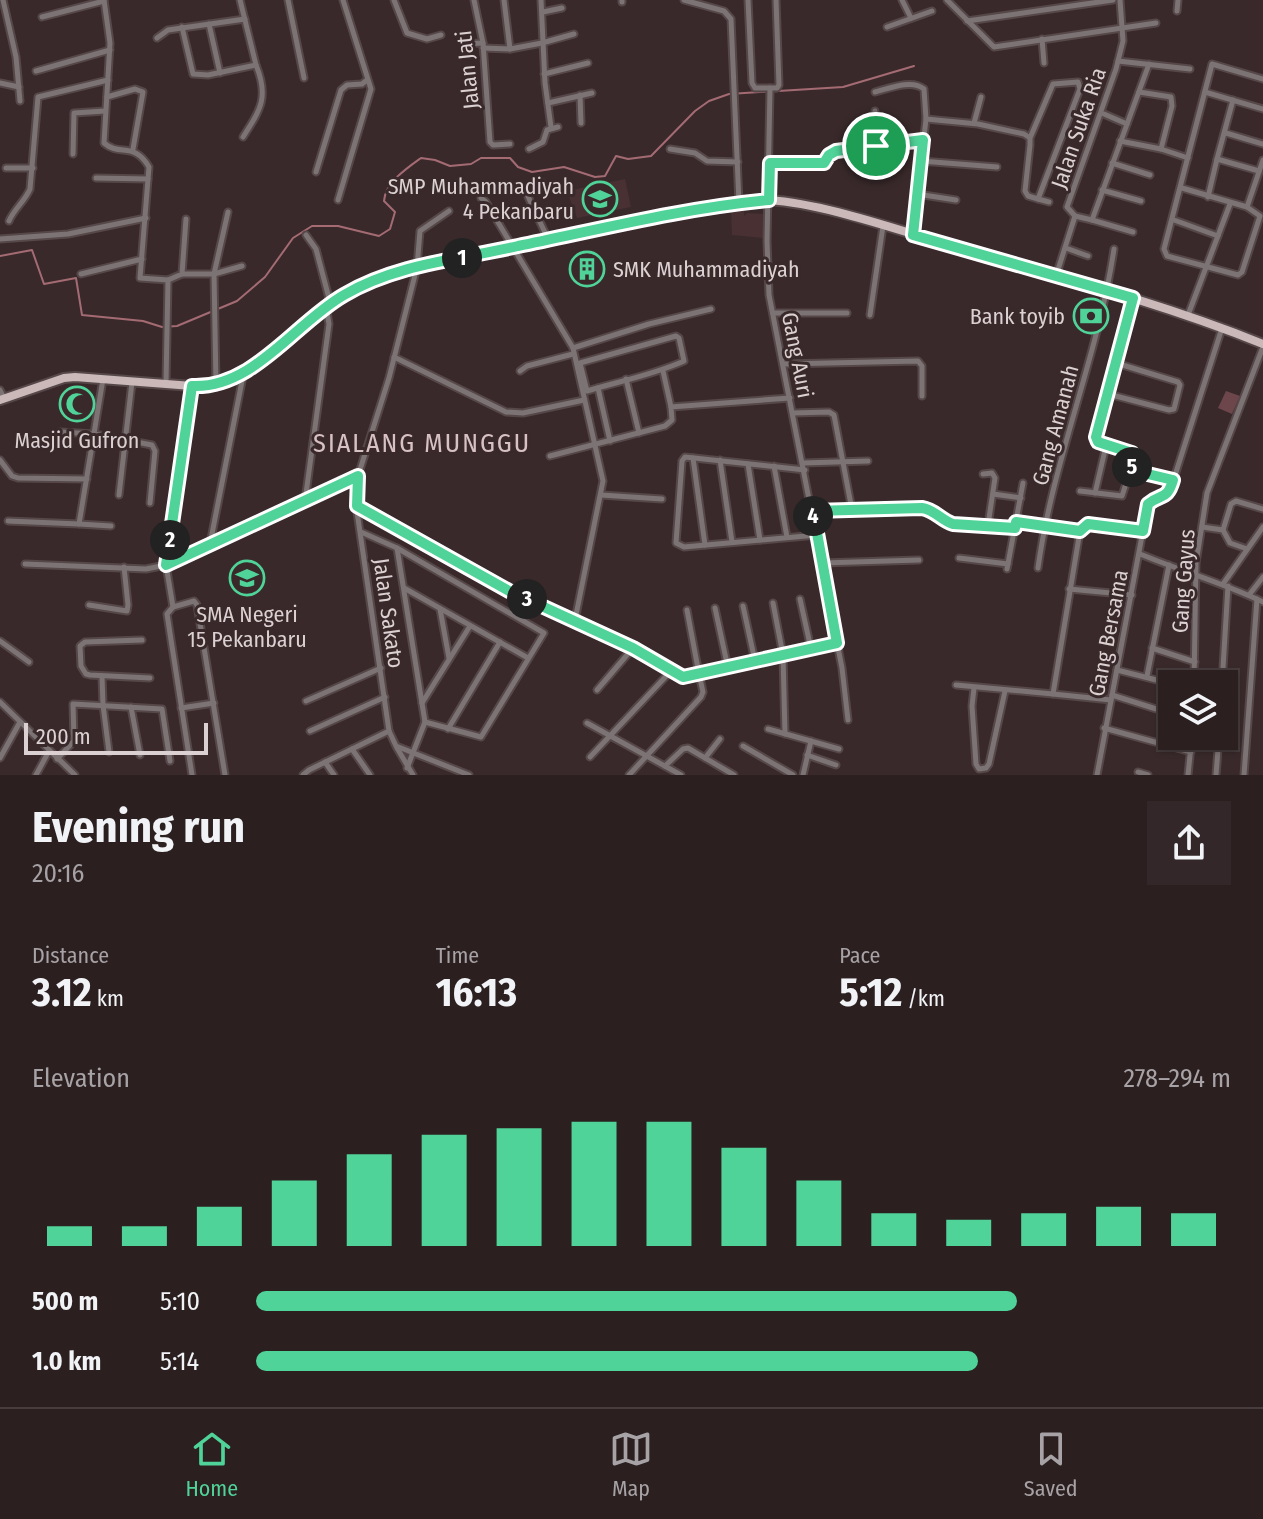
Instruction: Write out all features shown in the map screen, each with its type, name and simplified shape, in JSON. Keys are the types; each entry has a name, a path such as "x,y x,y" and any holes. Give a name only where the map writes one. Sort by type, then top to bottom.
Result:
{"main road":[{"path":"1,396 64,378 216,386 243,375 328,305 377,279 417,267 548,240 769,200 788,201 883,226 1133,298 1222,327 1263,346"}],"street":[{"path":"3,0 16,57 20,101"},
{"path":"240,0 263,81 263,104 243,137"},
{"path":"288,0 304,78"},
{"path":"338,200 371,89 343,0"},
{"path":"394,0 407,33 427,39 441,35"},
{"name":"Jalan Jati","path":"474,0 483,46 489,138 493,145 510,144"},
{"path":"504,0 510,49"},
{"path":"529,149 543,142 546,133 555,127 544,74 541,0"},
{"path":"684,0 728,14 733,33 739,203"},
{"path":"748,0 753,87 770,90"},
{"name":"Gang Auri","path":"776,0 779,85 770,90 769,295 813,511 847,694 848,720"},
{"path":"902,0 911,18"},
{"path":"947,0 994,47 1156,23"},
{"path":"966,21 1113,0"},
{"path":"1120,0 1123,28"},
{"path":"1177,11 1178,0"},
{"path":"42,17 104,1 110,50 103,136 105,146 133,149 149,167 140,278 168,280 182,274 214,274 242,266"},
{"path":"543,12 562,8"},
{"path":"887,27 932,11"},
{"path":"157,38 168,30 245,19"},
{"path":"0,22 8,21"},
{"path":"209,24 220,73"},
{"path":"182,27 193,74 220,73 256,65"},
{"name":"Jalan Suka Ria","path":"1075,216 1067,207 1118,60 1123,28"},
{"path":"463,44 510,49 574,34"},
{"path":"1042,39 1044,63"},
{"path":"36,71 110,50"},
{"path":"1118,60 1190,69"},
{"path":"544,74 588,63"},
{"path":"1092,220 1149,64"},
{"path":"1182,188 1247,207 1262,216 1242,272 1232,275 1165,253 1212,64 1263,79"},
{"path":"9,221 27,196 33,168 38,97 108,80"},
{"path":"316,172 341,90 347,85 362,84 367,80"},
{"path":"1038,199 1080,89 1078,82 1053,84 1030,138 1025,191 1028,196 1038,199 1049,202"},
{"path":"0,83 19,87"},
{"path":"875,92 911,84 922,86 926,119 913,235"},
{"path":"107,97 135,89 143,92 133,149"},
{"path":"1139,92 1171,97 1172,106 1161,149"},
{"path":"1205,92 1263,109"},
{"path":"548,103 592,93"},
{"path":"580,95 581,123"},
{"path":"974,123 981,97"},
{"path":"1208,197 1233,100"},
{"path":"73,154 74,113 105,111"},
{"path":"875,111 876,175"},
{"path":"1104,114 1127,124"},
{"path":"926,119 974,123 1030,138"},
{"path":"1226,133 1263,144"},
{"path":"770,163 824,163 836,151 923,140"},
{"path":"1120,141 1188,158"},
{"path":"670,149 695,153 707,161 738,162"},
{"path":"1217,159 1259,171"},
{"path":"1247,207 1263,160"},
{"path":"921,161 997,167"},
{"path":"1112,163 1150,175"},
{"path":"6,168 33,168"},
{"path":"96,178 148,179"},
{"path":"543,183 527,186 525,190 548,240"},
{"path":"1102,190 1141,201"},
{"path":"917,194 956,200"},
{"path":"481,198 515,247 573,351 603,481 575,620"},
{"path":"1188,315 1230,204"},
{"name":"Jalan Sakato","path":"413,775 389,731 357,506 358,476 417,267 420,231 449,211"},
{"path":"216,386 214,274 228,212"},
{"path":"1056,276 1075,216 1133,232"},
{"path":"0,239 68,234 146,218"},
{"path":"182,274 186,219"},
{"path":"1173,220 1218,236"},
{"path":"870,315 883,226"},
{"path":"305,501 329,324 316,249 306,235"},
{"path":"1066,247 1088,256"},
{"name":"Gang Amanah","path":"1038,568 1044,527 1108,291 1114,249"},
{"path":"81,274 142,259"},
{"path":"166,385 168,280"},
{"path":"1080,491 1122,496 1131,470 1132,453 1106,446 1096,437 1133,298"},
{"path":"520,371 649,324 711,309"},
{"path":"773,313 847,313"},
{"name":"Gang Bersama","path":"1097,775 1148,504 1170,491 1222,327"},
{"path":"676,336 679,338 684,361 663,371 626,379 587,391 580,363 676,336"},
{"name":"Gang Gayus","path":"1195,670 1196,563 1207,493 1263,346"},
{"path":"394,357 506,412 523,413 584,400"},
{"path":"783,364 918,361 922,366 922,396"},
{"path":"1108,394 1169,410 1176,405 1178,382 1116,363"},
{"path":"550,456 670,423 671,407 663,371"},
{"path":"210,544 243,375"},
{"path":"79,524 103,379"},
{"path":"626,379 639,433"},
{"path":"119,495 133,381"},
{"path":"173,607 166,565 192,386"},
{"path":"598,388 610,441"},
{"path":"671,407 790,398"},
{"path":"793,413 829,412 834,415 852,510"},
{"path":"60,432 94,434 152,445 155,451 150,503"},
{"path":"1095,493 1106,446"},
{"path":"817,535 684,547 676,543 682,461 685,457 804,466 868,461"},
{"path":"693,458 705,545"},
{"path":"0,460 12,476 18,478 87,479"},
{"path":"720,460 732,542"},
{"path":"748,464 760,540"},
{"path":"774,466 787,537"},
{"path":"1131,470 1173,480"},
{"path":"983,474 994,474 988,525"},
{"path":"25,564 146,569 166,565 358,476"},
{"path":"959,558 1008,567 1023,483"},
{"path":"993,494 1021,498"},
{"path":"601,495 662,499"},
{"path":"1247,549 1230,543 1223,530 1233,502 1263,509"},
{"path":"357,506 509,591 633,648 683,677 837,643"},
{"path":"813,511 922,508 937,513 953,524 1016,525 1080,531"},
{"path":"8,521 111,526"},
{"path":"1053,694 1080,531 1088,524 1143,531"},
{"path":"1202,527 1223,530"},
{"path":"1222,670 1225,585 1263,527"},
{"path":"361,532 397,548 543,631 544,637 481,737 425,722"},
{"path":"397,548 425,722 407,768"},
{"path":"1140,554 1260,601 1244,775"},
{"path":"822,563 919,560"},
{"path":"1147,676 1169,565"},
{"path":"89,605 127,611 124,567"},
{"path":"1249,595 1263,577"},
{"path":"403,588 528,658"},
{"path":"1069,589 1132,595"},
{"path":"800,599 811,649"},
{"path":"192,775 167,614 173,607 196,602 225,775"},
{"path":"773,603 783,655 785,734"},
{"path":"743,606 755,661"},
{"path":"439,608 449,659"},
{"path":"715,608 728,668"},
{"path":"629,775 703,692 687,610"},
{"path":"422,703 470,626"},
{"path":"142,640 82,643 83,670 86,674 102,676 150,678"},
{"path":"0,641 29,662"},
{"path":"448,729 500,642"},
{"path":"597,690 633,648"},
{"path":"1152,648 1195,662"},
{"path":"306,701 381,668"},
{"path":"1117,670 1158,680"},
{"path":"590,757 671,671"},
{"path":"102,676 109,752"},
{"path":"956,685 1112,698 1158,710"},
{"path":"974,688 972,706 976,764 982,769 989,764 1005,691"},
{"path":"310,731 385,697"},
{"path":"0,702 71,774"},
{"path":"181,708 214,703"},
{"path":"57,759 74,741 73,704 158,708 163,711 170,761"},
{"path":"131,707 140,755"},
{"path":"0,758 20,722"},
{"path":"587,723 677,774"},
{"path":"1104,728 1191,752 1188,775"},
{"path":"768,729 839,749"},
{"path":"303,775 389,731"},
{"path":"705,758 720,739"},
{"path":"803,775 811,741"},
{"path":"396,746 469,775"},
{"path":"743,746 793,775"},
{"path":"665,766 686,748 723,772 734,775"},
{"path":"352,749 370,775"},
{"path":"1216,775 1218,750"},
{"path":"36,775 49,751"},
{"path":"807,755 836,765"},
{"path":"325,762 334,775"},
{"path":"1138,772 1148,775"}],"shaded area":[{"name":"SMP Muhammadiyah 4 Pekanbaru","path":"625,179 631,207 577,218 567,191"},
{"path":"744,209 744,216 747,213 764,214 763,238 732,235 731,210"},
{"path":"1226,391 1240,396 1232,414 1218,408"}],"waterway":[{"path":"0,256 32,250 44,284 76,278 82,315 143,321 162,327 177,326 237,301 265,277 293,238 312,226 338,226 379,236 390,229 395,212 384,201 385,194 398,176 421,158 450,166 471,164 481,158 510,158 518,167 532,172 564,167 595,177 605,176 616,156 628,159 651,156 709,101 729,94 843,87 914,66"}],"place":[{"name":"SMP Muhammadiyah 4 Pekanbaru","path":"600,199"},
{"name":"SMK Muhammadiyah","path":"587,269"},
{"name":"Bank toyib","path":"1091,316"},
{"name":"Masjid Gufron","path":"77,404"},
{"name":"SMA Negeri 15 Pekanbaru","path":"247,578"}],"district":[{"name":"SIALANG MUNGGU","path":"422,443"}],"route":[{"path":"923,140 913,235 1133,298 1096,440 1132,453 1131,470 1173,480 1170,491 1164,497 1148,504 1143,531 1088,524 1080,531 1016,522 1015,528 953,524 930,509 922,508 813,511 837,643 683,677 633,648 509,591 357,506 358,476 166,565 192,386 216,386 243,375 326,306 347,293 377,279 417,267 646,219 769,200 770,163 824,163 836,151 876,146 923,140"}]}
